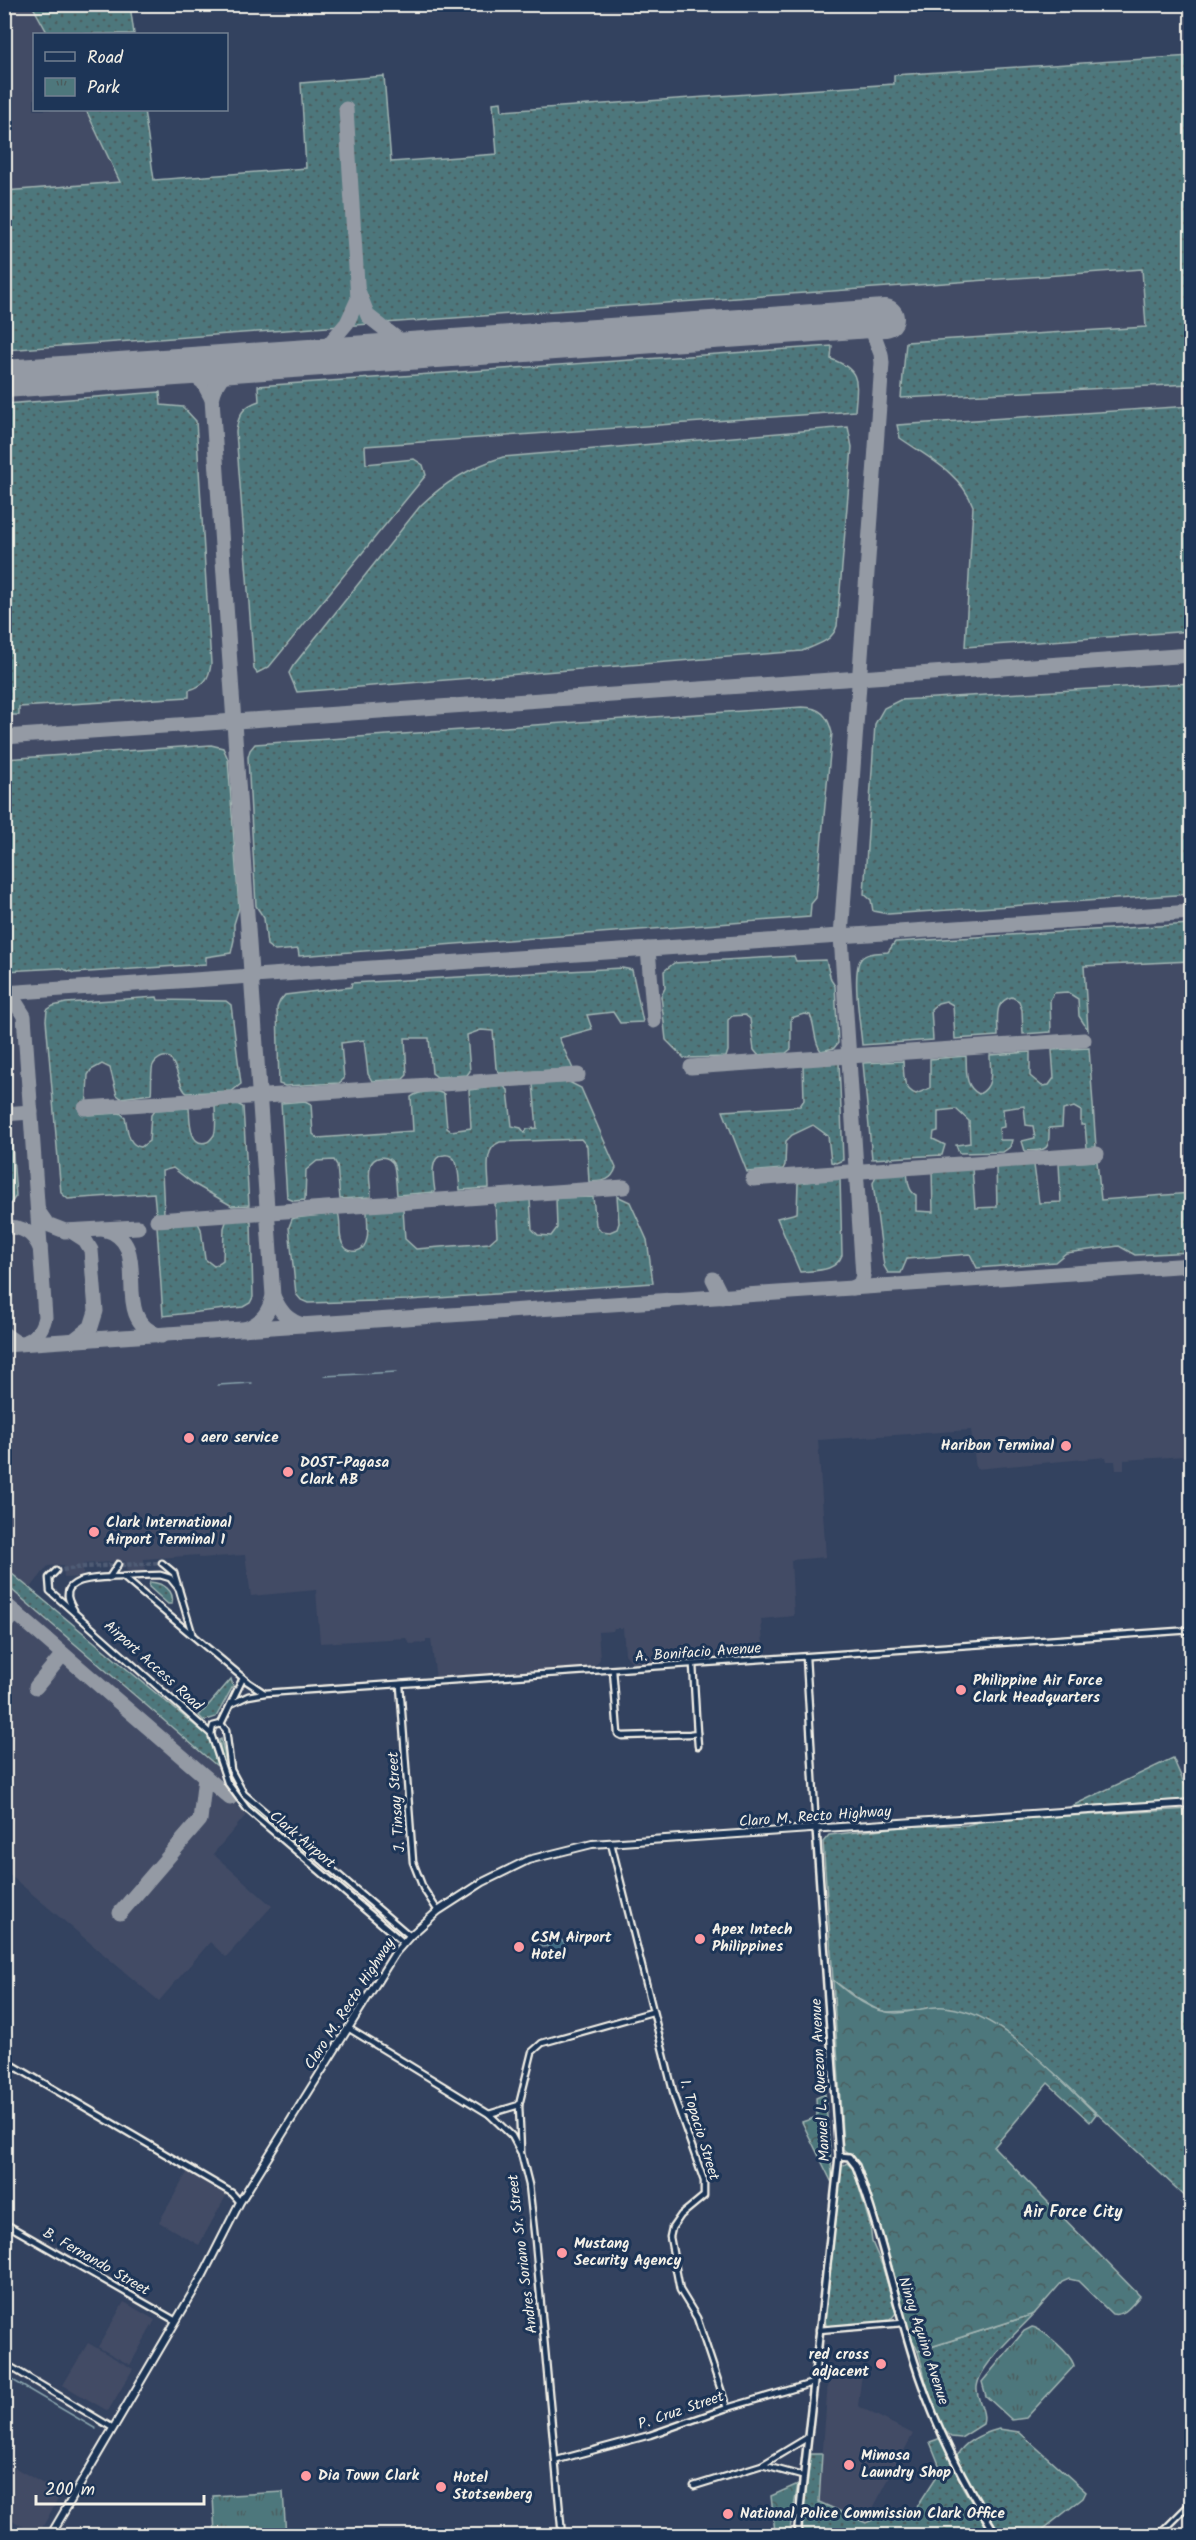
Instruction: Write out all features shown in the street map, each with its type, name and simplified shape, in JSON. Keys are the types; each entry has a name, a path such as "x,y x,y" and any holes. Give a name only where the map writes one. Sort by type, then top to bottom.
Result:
{"main road":[{"name":"Claro M. Recto Highway","path":"50,2535 176,2321 240,2202 377,1980 410,1936 438,1911 466,1892 528,1860 570,1848 611,1843 1191,1803"}],"street":[{"path":"162,1563 174,1573 192,1635"},
{"path":"109,1578 118,1564"},
{"name":"Airport Access Road","path":"56,1571 49,1578 48,1587 213,1736"},
{"path":"78,1616 69,1601 71,1587 87,1579 165,1575 179,1588"},
{"path":"123,1577 243,1678 265,1693"},
{"name":"A. Bonifacio Avenue","path":"231,1704 248,1696 265,1693 806,1658 1191,1630"},
{"name":"Manuel L. Quezon Avenue","path":"797,2535 839,2156 806,1658"},
{"path":"693,1665 698,1746"},
{"path":"613,1670 617,1732 620,1736 697,1733"},
{"path":"221,1724 225,1728 225,1735 219,1738 213,1736 213,1726 221,1724 243,1678"},
{"name":"J. Tinsay Street","path":"400,1685 413,1862 423,1888 438,1911"},
{"name":"Clark Airport","path":"225,1735 231,1770 244,1794 410,1936"},
{"name":"Clark Airport","path":"213,1736 223,1773 232,1792 246,1809 404,1943"},
{"name":"I. Topacio Street","path":"611,1843 681,2120 704,2181 704,2196 681,2215 672,2228 670,2237 680,2290 697,2318 727,2408"},
{"path":"305,1858 310,1851"},
{"path":"521,2153 519,2105 532,2052 536,2047 542,2043 652,2012"},
{"name":"Andres Soriano Sr. Street","path":"348,2028 489,2114 512,2136 521,2153 529,2185 562,2535"},
{"path":"4,2060 232,2193 240,2202"},
{"path":"489,2114 519,2105"},
{"name":"Ninoy Aquino Avenue","path":"839,2156 852,2159 857,2169 919,2376 936,2420 980,2508 998,2535"},
{"name":"B. Fernando Street","path":"4,2223 176,2321"},
{"path":"819,2330 903,2323"},
{"path":"4,2363 114,2428"},
{"name":"P. Cruz Street","path":"556,2460 650,2435 727,2408 813,2383"},
{"path":"694,2486 762,2465 807,2438"},
{"path":"762,2465 802,2476"},
{"path":"1158,2535 1191,2502"}],"shaded area":[{"path":"8,5 130,5 134,33 33,33 33,111 144,111 154,180 306,168 301,83 384,76 391,162 497,154 493,103 501,102 502,111 894,84 894,75 1191,56 1191,1463 1185,1456 1124,1460 1124,1470 1116,1470 1115,1461 1107,1461 1106,1457 976,1469 971,1430 818,1440 826,1557 791,1560 794,1616 761,1619 764,1657 635,1666 625,1654 623,1628 614,1628 613,1631 598,1632 600,1659 593,1669 436,1680 431,1639 426,1639 426,1643 410,1644 406,1638 320,1643 316,1590 251,1596 245,1555 199,1558 199,1555 144,1559 145,1572 127,1574 125,1561 83,1564 83,1577 64,1578 63,1565 48,1566 29,1590 212,1749 221,1783 230,1798 246,1815 213,1854 272,1906 226,1957 210,1942 159,2001 5,1871 4,19"},
{"path":"543,1939 548,1943 554,1939 560,1939 565,1943 565,1953 558,1958 552,1956 547,1946 543,1947 540,1944"},
{"path":"188,2171 227,2194 199,2245 159,2222"},
{"path":"124,2302 155,2320 130,2365 98,2347"},
{"path":"88,2343 133,2369 108,2411 63,2385"},
{"path":"829,2368 862,2373 858,2406 913,2434 865,2523 819,2502"},
{"path":"5,2462 61,2494 38,2535 5,2516"}],"green space":[{"path":"32,5 130,5 134,33 47,33"},
{"path":"1191,56 1191,384 901,398 906,342 1146,327 1142,269 5,350 5,191 120,182 86,111 144,111 154,180 306,168 301,83 384,76 391,162 497,154 493,103 501,102 502,111 894,84 894,75"},
{"path":"832,346 831,359 841,363 853,373 856,385 855,411 365,446 366,464 414,459 423,465 426,475 269,667 257,673 254,669 236,432 242,412 259,401 258,386"},
{"path":"160,392 161,405 183,407 196,421 211,664 209,674 202,684 189,690 189,697 19,707 19,715 5,715 5,404"},
{"path":"1191,406 1191,631 965,647 973,506 968,494 952,475 900,438 897,425"},
{"path":"848,427 852,447 837,626 831,636 818,645 802,651 297,692 289,673 293,666 421,505 449,482 480,465 503,457"},
{"path":"1191,683 1191,894 888,914 873,911 871,900 864,894 875,724 884,708 900,700"},
{"path":"809,707 823,714 832,733 816,898 811,904 810,917 299,956 298,949 275,951 267,945 264,918 256,906 248,757 255,744"},
{"path":"211,745 223,748 228,759 239,908 234,924 231,953 206,957 206,964 74,973 61,968 5,971 5,759"},
{"path":"1191,924 1191,961 1084,966 1088,1030 1079,1016 1078,999 1067,992 1054,993 1050,1000 1051,1032 1023,1034 1022,1010 1019,1001 1012,997 1002,1002 999,1007 998,1036 955,1039 953,1005 946,1001 938,1003 931,1009 933,1040 862,1045 857,987 858,965 866,955 888,952 895,942"},
{"path":"794,956 796,961 826,960 831,980 835,986 838,1043 834,1048 821,1051 810,1015 804,1014 791,1018 791,1049 786,1053 758,1055 754,1050 750,1019 745,1015 732,1016 728,1020 726,1057 684,1058 666,1040 661,996 665,988 664,971 674,963"},
{"path":"622,968 632,970 643,1022 620,1023 613,1012 587,1015 592,1029 559,1038 573,1069 500,1073 496,1068 493,1031 481,1030 467,1035 470,1071 467,1075 437,1077 432,1073 429,1038 405,1038 407,1075 403,1079 372,1081 368,1074 364,1040 341,1043 344,1079 339,1083 285,1086 279,1084 277,1008 285,995 351,987 352,983"},
{"path":"157,997 158,1000 226,1001 231,1005 241,1084 232,1091 187,1093 183,1089 173,1062 163,1057 153,1066 151,1094 121,1098 117,1095 110,1068 102,1064 91,1070 88,1075 86,1112 88,1115 120,1113 125,1117 131,1140 136,1146 141,1147 149,1141 151,1115 155,1110 189,1108 190,1125 194,1137 201,1143 208,1142 214,1135 215,1106 237,1104 243,1107 249,1205 232,1206 194,1184 173,1168 162,1171 164,1213 156,1214 154,1193 68,1199 61,1193 47,1010 66,1003"},
{"path":"1089,1048 1096,1147 1087,1148 1085,1125 1081,1125 1081,1111 1074,1107 1063,1110 1062,1127 1049,1128 1049,1141 1046,1148 1025,1151 1022,1141 1035,1138 1033,1126 1026,1125 1024,1106 1003,1109 1004,1127 999,1128 1000,1140 1012,1140 1010,1147 1003,1152 959,1153 956,1145 970,1143 969,1121 956,1109 938,1111 938,1131 934,1132 933,1139 945,1145 942,1155 872,1159 863,1063 903,1061 906,1085 911,1092 916,1094 930,1088 930,1059 966,1056 969,1083 979,1094 990,1082 990,1055 1030,1052 1030,1076 1042,1086 1049,1085 1054,1078 1052,1050"},
{"path":"839,1062 843,1160 836,1163 831,1162 828,1136 813,1125 792,1135 786,1141 783,1169 747,1172 723,1111 800,1106 804,1100 803,1065"},
{"path":"569,1082 581,1088 616,1168 612,1176 606,1180 589,1182 587,1146 581,1139 500,1142 495,1145 489,1155 489,1188 460,1190 456,1162 453,1157 446,1155 439,1156 434,1165 435,1192 397,1195 394,1166 389,1159 381,1157 374,1160 370,1168 371,1197 340,1199 337,1165 334,1160 317,1161 306,1170 305,1200 294,1201 287,1198 281,1103 305,1101 311,1104 313,1134 318,1138 413,1131 411,1097 423,1092 436,1092 444,1094 447,1128 451,1131 471,1128 469,1090 503,1086 508,1090 512,1126 521,1128 525,1133 527,1129 537,1128 533,1084"},
{"path":"5,1121 11,1129 16,1196 11,1203 5,1203"},
{"path":"1097,1161 1101,1200 1191,1193 1191,1252 1135,1255 1119,1246 1066,1253 1055,1262 977,1268 970,1254 907,1259 901,1273 888,1273 884,1266 873,1183 877,1173 907,1171 910,1188 916,1195 916,1211 933,1212 932,1170 972,1168 975,1208 997,1207 996,1167 1034,1165 1039,1203 1061,1202 1059,1163"},
{"path":"840,1178 842,1255 835,1265 800,1272 777,1218 797,1213 798,1183"},
{"path":"617,1196 630,1202 647,1240 653,1283 409,1300 308,1303 296,1294 289,1227 292,1219 295,1218 338,1213 342,1243 348,1250 357,1251 362,1249 367,1240 367,1211 403,1209 405,1239 416,1249 489,1243 497,1236 495,1203 530,1200 532,1229 538,1235 551,1236 557,1228 556,1198 593,1197 596,1225 601,1231 610,1232 617,1229 619,1223"},
{"path":"247,1218 251,1222 253,1297 250,1303 243,1307 163,1316 157,1226 198,1223 205,1259 214,1266 223,1260 224,1228 227,1219"},
{"path":"5,1568 210,1738 217,1766 5,1584"},
{"path":"150,1582 159,1584 170,1591 172,1604 168,1604 149,1587"},
{"path":"231,1679 233,1686 216,1717 204,1721 199,1716"},
{"path":"221,1739 229,1775 243,1797 304,1850 304,1853 262,1818 236,1791 226,1770 219,1740"},
{"path":"1173,1758 1191,1799 1070,1807"},
{"path":"1191,1809 1191,2202 1053,2072 938,2007 887,2012 860,2000 833,1980 823,1842 829,1835 911,1826 967,1825 983,1821"},
{"path":"833,1980 862,2002 878,2010 901,2013 943,2007 964,2011 981,2018 1017,2040 1096,2114 1090,2122 1048,2083 994,2147 1140,2296 1128,2309 1121,2314 1112,2314 1078,2281 1069,2279 1062,2282 1034,2314 918,2351 909,2333 887,2247 862,2170 856,2160 843,2149"},
{"path":"825,2094 833,2185 802,2122 817,2117 816,2098"},
{"path":"847,2163 854,2170 870,2225 872,2242 882,2265 896,2313 890,2320 832,2329 827,2328 825,2321 841,2167"},
{"path":"1034,2314 992,2359 979,2378 977,2392 984,2415 983,2424 961,2438 951,2437 944,2430 934,2409 918,2351"},
{"path":"1032,2327 1043,2332 1056,2343 1074,2366 1026,2418 1012,2420 986,2396 982,2382 1024,2331"},
{"path":"999,2429 1019,2432 1086,2492 1083,2498 1036,2535 1003,2535 975,2497 960,2466 957,2455 960,2450 981,2435"},
{"path":"941,2438 962,2486 991,2535 949,2536 916,2531 876,2536 800,2536 811,2454 822,2454 819,2502 866,2523 894,2510 913,2513 939,2473 940,2467 930,2442"},
{"path":"798,2484 789,2535 744,2535 775,2532 771,2496"},
{"path":"283,2492 286,2535 215,2535 213,2496"}],"waterway":[{"path":"325,1376 396,1372"},
{"path":"218,1385 252,1383"},
{"path":"4,2375 96,2429"}],"taxiway":[{"path":"318,357 347,323 358,299 346,109"},
{"path":"359,293 368,316 413,351"},
{"path":"853,1288 860,1284 863,1276 841,936 882,363 868,319"},
{"path":"245,1329 256,1324 264,1316 273,1296 212,399 217,384 225,374 235,367 250,362"},
{"path":"181,367 203,382 212,399"},
{"path":"4,737 1192,655"},
{"path":"4,993 1192,912"},
{"path":"648,949 654,1021"},
{"path":"4,995 14,1000 24,1016 45,1317 39,1332 32,1339 17,1343 4,1334"},
{"path":"691,1067 1084,1040"},
{"path":"85,1108 578,1075"},
{"path":"4,1114 31,1112"},
{"path":"753,1179 1097,1154"},
{"path":"157,1220 624,1187"},
{"path":"38,1211 47,1224 65,1231 138,1227"},
{"path":"4,1227 26,1231 40,1248"},
{"path":"103,1229 119,1237 128,1249 132,1298 136,1314 144,1327 161,1336"},
{"path":"71,1231 85,1240 91,1250 96,1311 91,1327 74,1340"},
{"path":"4,1345 1192,1265"},
{"path":"713,1279 722,1297"},
{"path":"273,1296 285,1315 304,1325"},
{"path":"4,1603 230,1798"},
{"path":"4,1626 16,1613"},
{"path":"36,1687 63,1654"},
{"path":"120,1913 200,1820 205,1777"}],"runway":[{"path":"4,379 885,318"}],"tunnel":[{"path":"56,1571 83,1567 162,1563"}],"place":[{"name":"aero service","path":"189,1438"},
{"name":"Haribon Terminal","path":"1066,1446"},
{"name":"DOST-Pagasa Clark AB","path":"288,1472"},
{"name":"Clark International Airport Terminal 1","path":"94,1532"},
{"name":"Philippine Air Force Clark Headquarters","path":"961,1690"},
{"name":"Apex Intech Philippines","path":"700,1939"},
{"name":"CSM Airport Hotel","path":"519,1947"},
{"name":"Mustang Security Agency","path":"562,2253"},
{"name":"red cross adjacent","path":"881,2364"},
{"name":"Mimosa Laundry Shop","path":"849,2465"},
{"name":"Dia Town Clark","path":"306,2476"},
{"name":"Hotel Stotsenberg","path":"441,2487"},
{"name":"National Police Commission Clark Office","path":"728,2514"}],"district":[{"name":"Air Force City","path":"1073,2212"}]}
